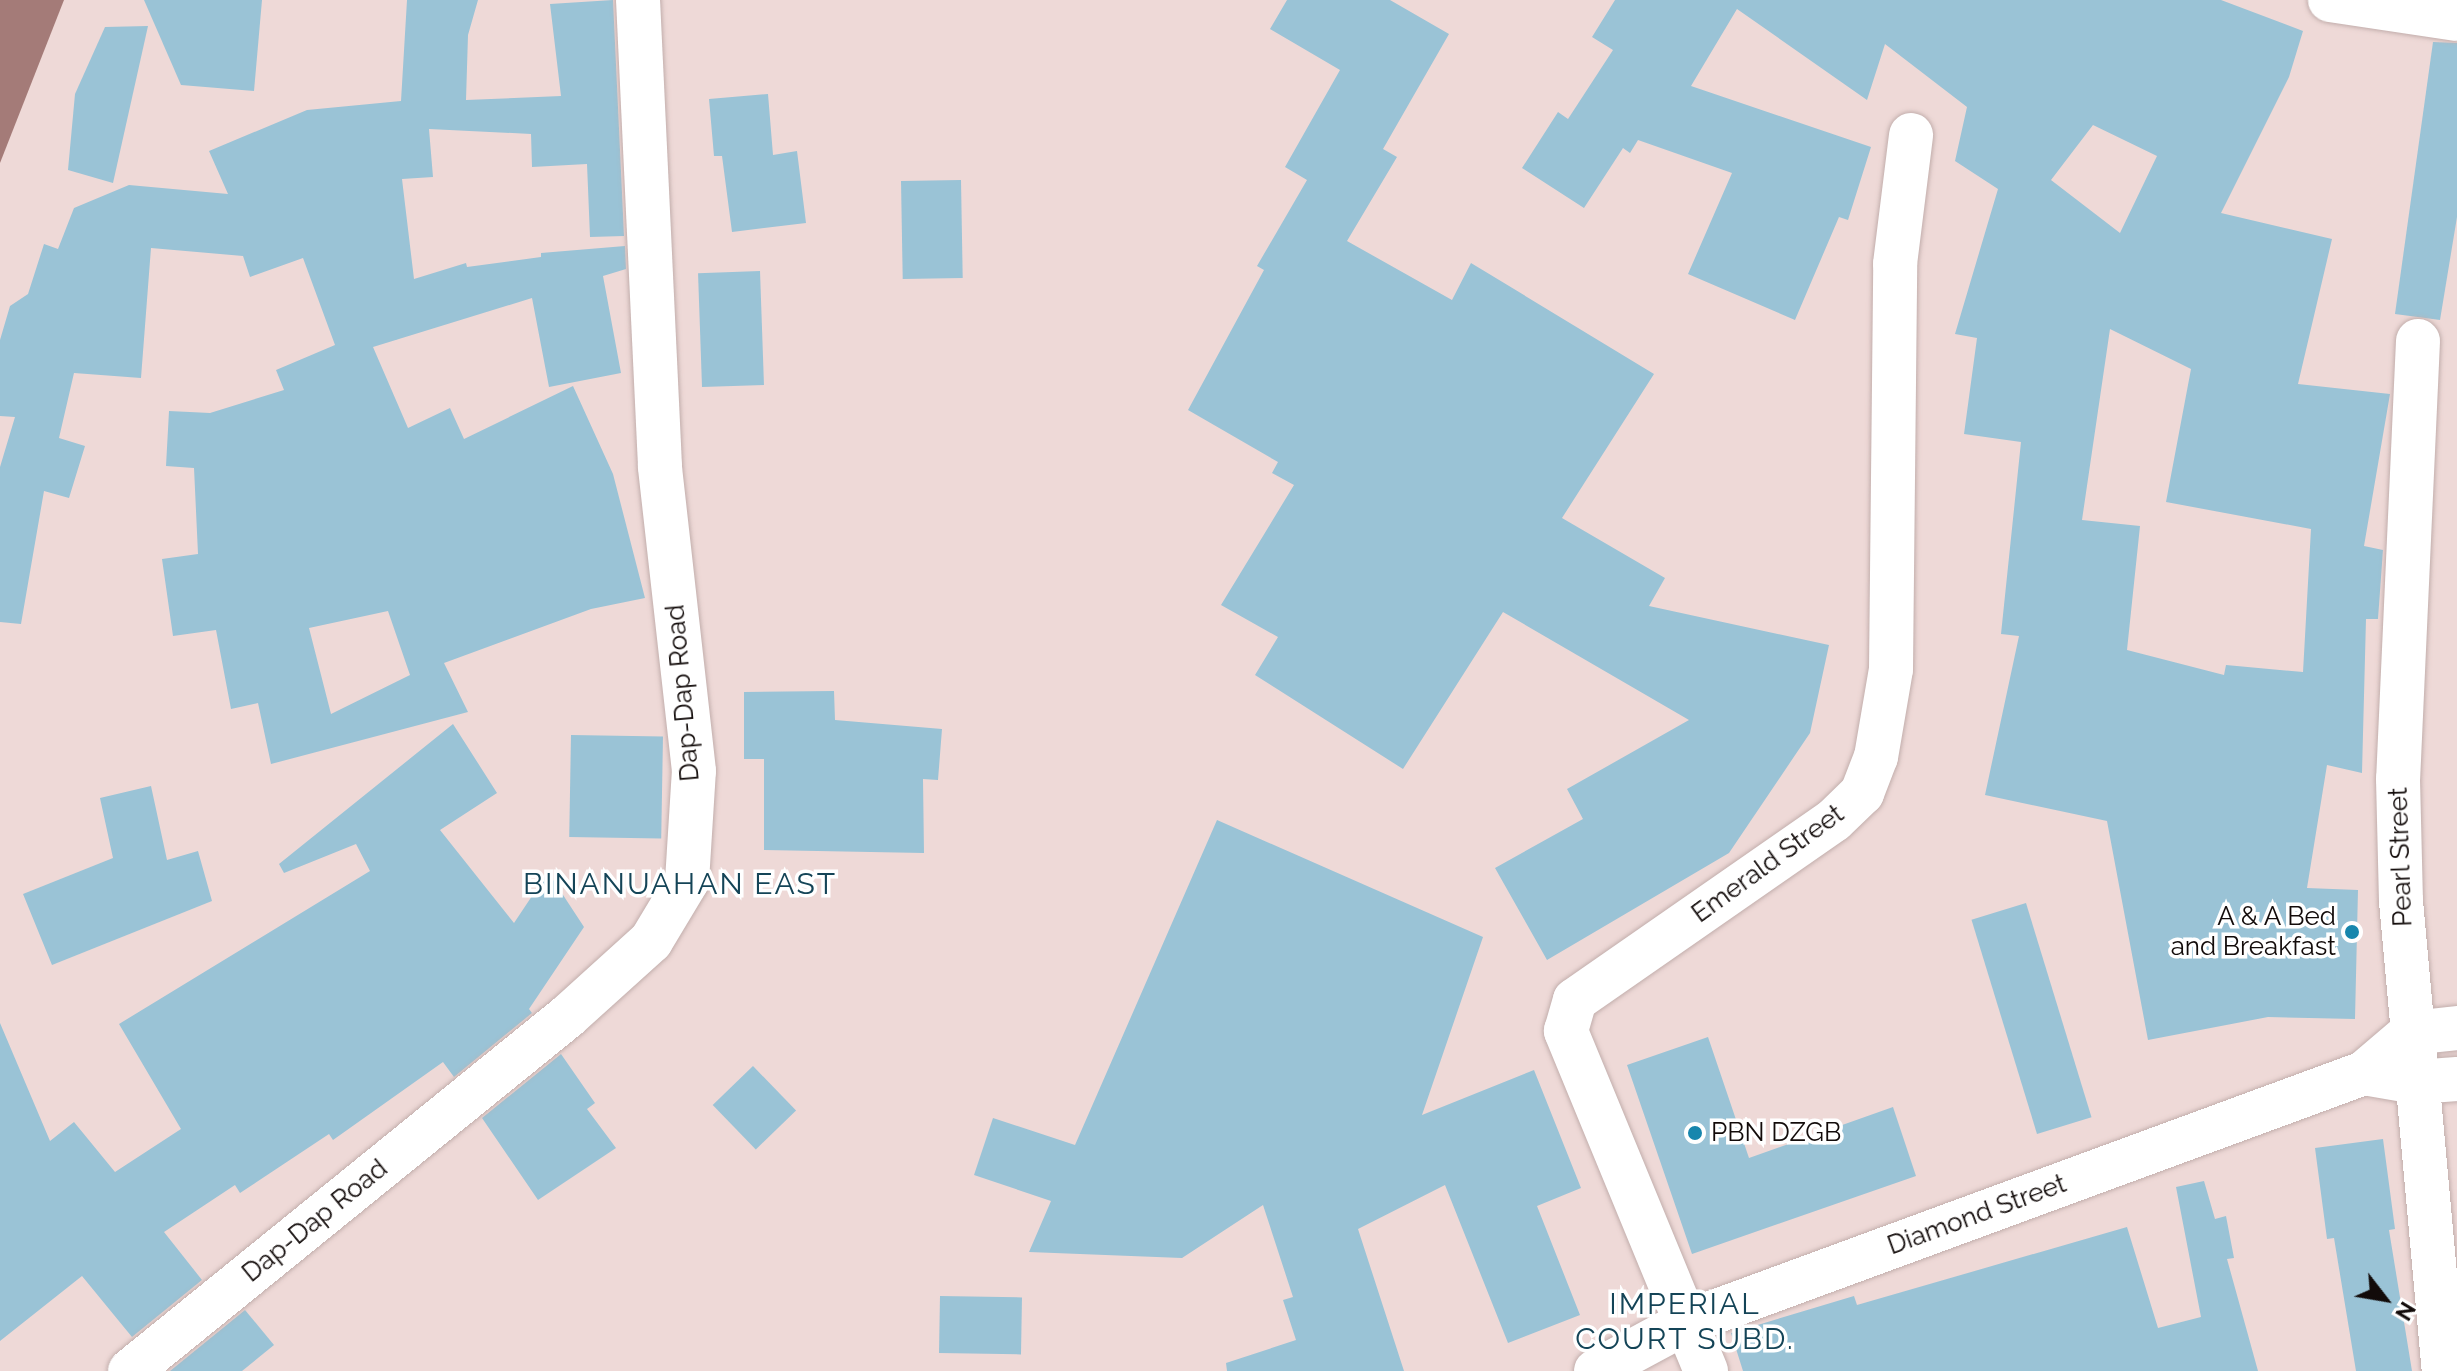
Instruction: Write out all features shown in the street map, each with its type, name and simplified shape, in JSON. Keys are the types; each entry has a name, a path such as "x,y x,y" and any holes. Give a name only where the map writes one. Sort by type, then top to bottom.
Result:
{"street":[{"name":"Dap-Dap Road","path":"130,1371 568,1016 651,941 687,881 694,771 660,466 638,0"},
{"path":"2330,0 2457,19"},
{"name":"Emerald Street","path":"1706,1371 1566,1031 1575,1000 1834,820 1862,793 1876,757 1891,669 1895,264 1911,135"},
{"name":"Pearl Street","path":"2418,341 2398,779 2411,1033 2436,1080 2444,1371"},
{"path":"2411,1033 2457,1028"},
{"name":"Diamond Street","path":"1596,1371 1687,1322 2364,1073 2411,1033"},
{"path":"2364,1073 2436,1080"}],"shaded area":[{"path":"0,0 64,0 0,163"}],"building":[{"path":"144,0 262,0 254,91 181,85"},
{"path":"407,0 478,0 468,35 466,100 561,96 550,4 613,0 624,236 590,237 587,164 532,167 531,134 429,129 433,177 402,179 414,279 466,263 467,267 541,257 541,253 625,246 626,269 603,276 621,373 549,387 532,298 373,347 408,428 450,408 464,439 573,386 613,474 645,598 591,609 444,663 468,712 271,764 258,703 231,709 216,630 173,636 162,559 198,554 194,468 166,466 169,411 210,413 284,390 276,370 335,345 303,258 250,277 243,256 151,248 141,378 74,373 59,438 85,446 69,498 44,491 21,624 0,622 0,467 15,417 0,416 0,340 10,306 28,294 44,244 58,249 74,208 129,185 228,194 209,151 307,110 401,101","holes":["388,611 410,675 331,714 309,628"]},
{"path":"1287,0 1390,0 1449,34 1383,149 1397,157 1347,241 1452,300 1471,263 1654,374 1562,518 1665,578 1649,606 1829,645 1810,733 1729,853 1547,960 1495,868 1583,819 1567,789 1689,720 1503,612 1403,769 1255,675 1278,637 1221,605 1294,485 1272,473 1278,462 1188,410 1264,270 1257,266 1307,180 1285,167 1340,70 1270,29"},
{"path":"1615,0 2221,0 2303,31 2289,77 2221,213 2332,239 2298,384 2390,394 2364,546 2383,550 2378,619 2366,619 2362,773 2327,765 2307,888 2358,890 2355,1019 2268,1017 2148,1040 2107,821 1985,795 2019,636 2001,634 2021,442 1964,434 1977,338 1955,334 1998,189 1955,161 1967,107 1885,44 1867,100 1737,9 1691,86 1871,147 1848,220 1839,217 1795,320 1688,274 1732,173 1638,140 1630,153 1623,148 1584,208 1522,168 1558,112 1568,119 1613,50 1592,37","holes":["2093,125 2157,156 2120,233 2051,180","2110,329 2191,369 2166,502 2311,529 2303,672 2226,665 2224,675 2127,650 2140,526 2082,520"]},
{"path":"148,26 113,183 68,170 75,94 105,27"},
{"path":"2433,42 2457,43 2457,217 2440,320 2395,314"},
{"path":"768,94 773,155 797,151 806,223 732,232 722,156 714,156 709,99"},
{"path":"961,180 963,278 903,279 901,181"},
{"path":"760,271 764,385 702,387 698,273"},
{"path":"834,691 835,720 942,729 938,780 923,779 924,853 764,850 764,759 744,759 744,692"},
{"path":"453,724 497,793 440,830 514,923 548,872 584,927 529,1009 532,1013 454,1077 443,1062 333,1140 329,1134 240,1193 235,1185 164,1232 202,1280 132,1337 82,1276 0,1341 0,1023 50,1141 74,1122 115,1172 181,1129 119,1024 370,871 356,844 284,873 279,864"},
{"path":"571,735 663,737 661,839 569,837"},
{"path":"151,786 167,860 198,851 212,901 52,965 23,894 113,858 100,798"},
{"path":"1217,820 1483,937 1422,1115 1534,1070 1581,1188 1537,1206 1580,1315 1508,1343 1445,1185 1358,1229 1404,1371 1227,1371 1226,1363 1296,1340 1283,1300 1293,1297 1263,1205 1182,1258 1029,1252 1051,1201 974,1175 993,1118 1075,1145"},
{"path":"2026,903 2091,1117 2037,1134 1971,920"},
{"name":"PBN DZGB","path":"1708,1037 1749,1158 1893,1107 1916,1176 1692,1254 1627,1065"},
{"path":"561,1054 595,1103 587,1109 616,1148 538,1200 482,1118"},
{"path":"753,1066 796,1111 756,1149 713,1105"},
{"path":"2383,1139 2395,1229 2389,1230 2412,1371 2356,1371 2334,1238 2327,1239 2315,1148"},
{"path":"2204,1181 2215,1219 2226,1216 2234,1258 2227,1259 2258,1371 1743,1371 1731,1333 1854,1296 1857,1305 2127,1227 2158,1328 2201,1317 2176,1187"},
{"path":"940,1296 1022,1297 1021,1354 939,1353"},
{"path":"245,1310 274,1345 242,1371 170,1371"}],"place":[{"name":"A & A Bed and Breakfast","path":"2352,932"},
{"name":"PBN DZGB","path":"1695,1133"}],"district":[{"name":"BINANUAHAN EAST","path":"680,884"},
{"name":"IMPERIAL COURT SUBD.","path":"1685,1321"}]}
